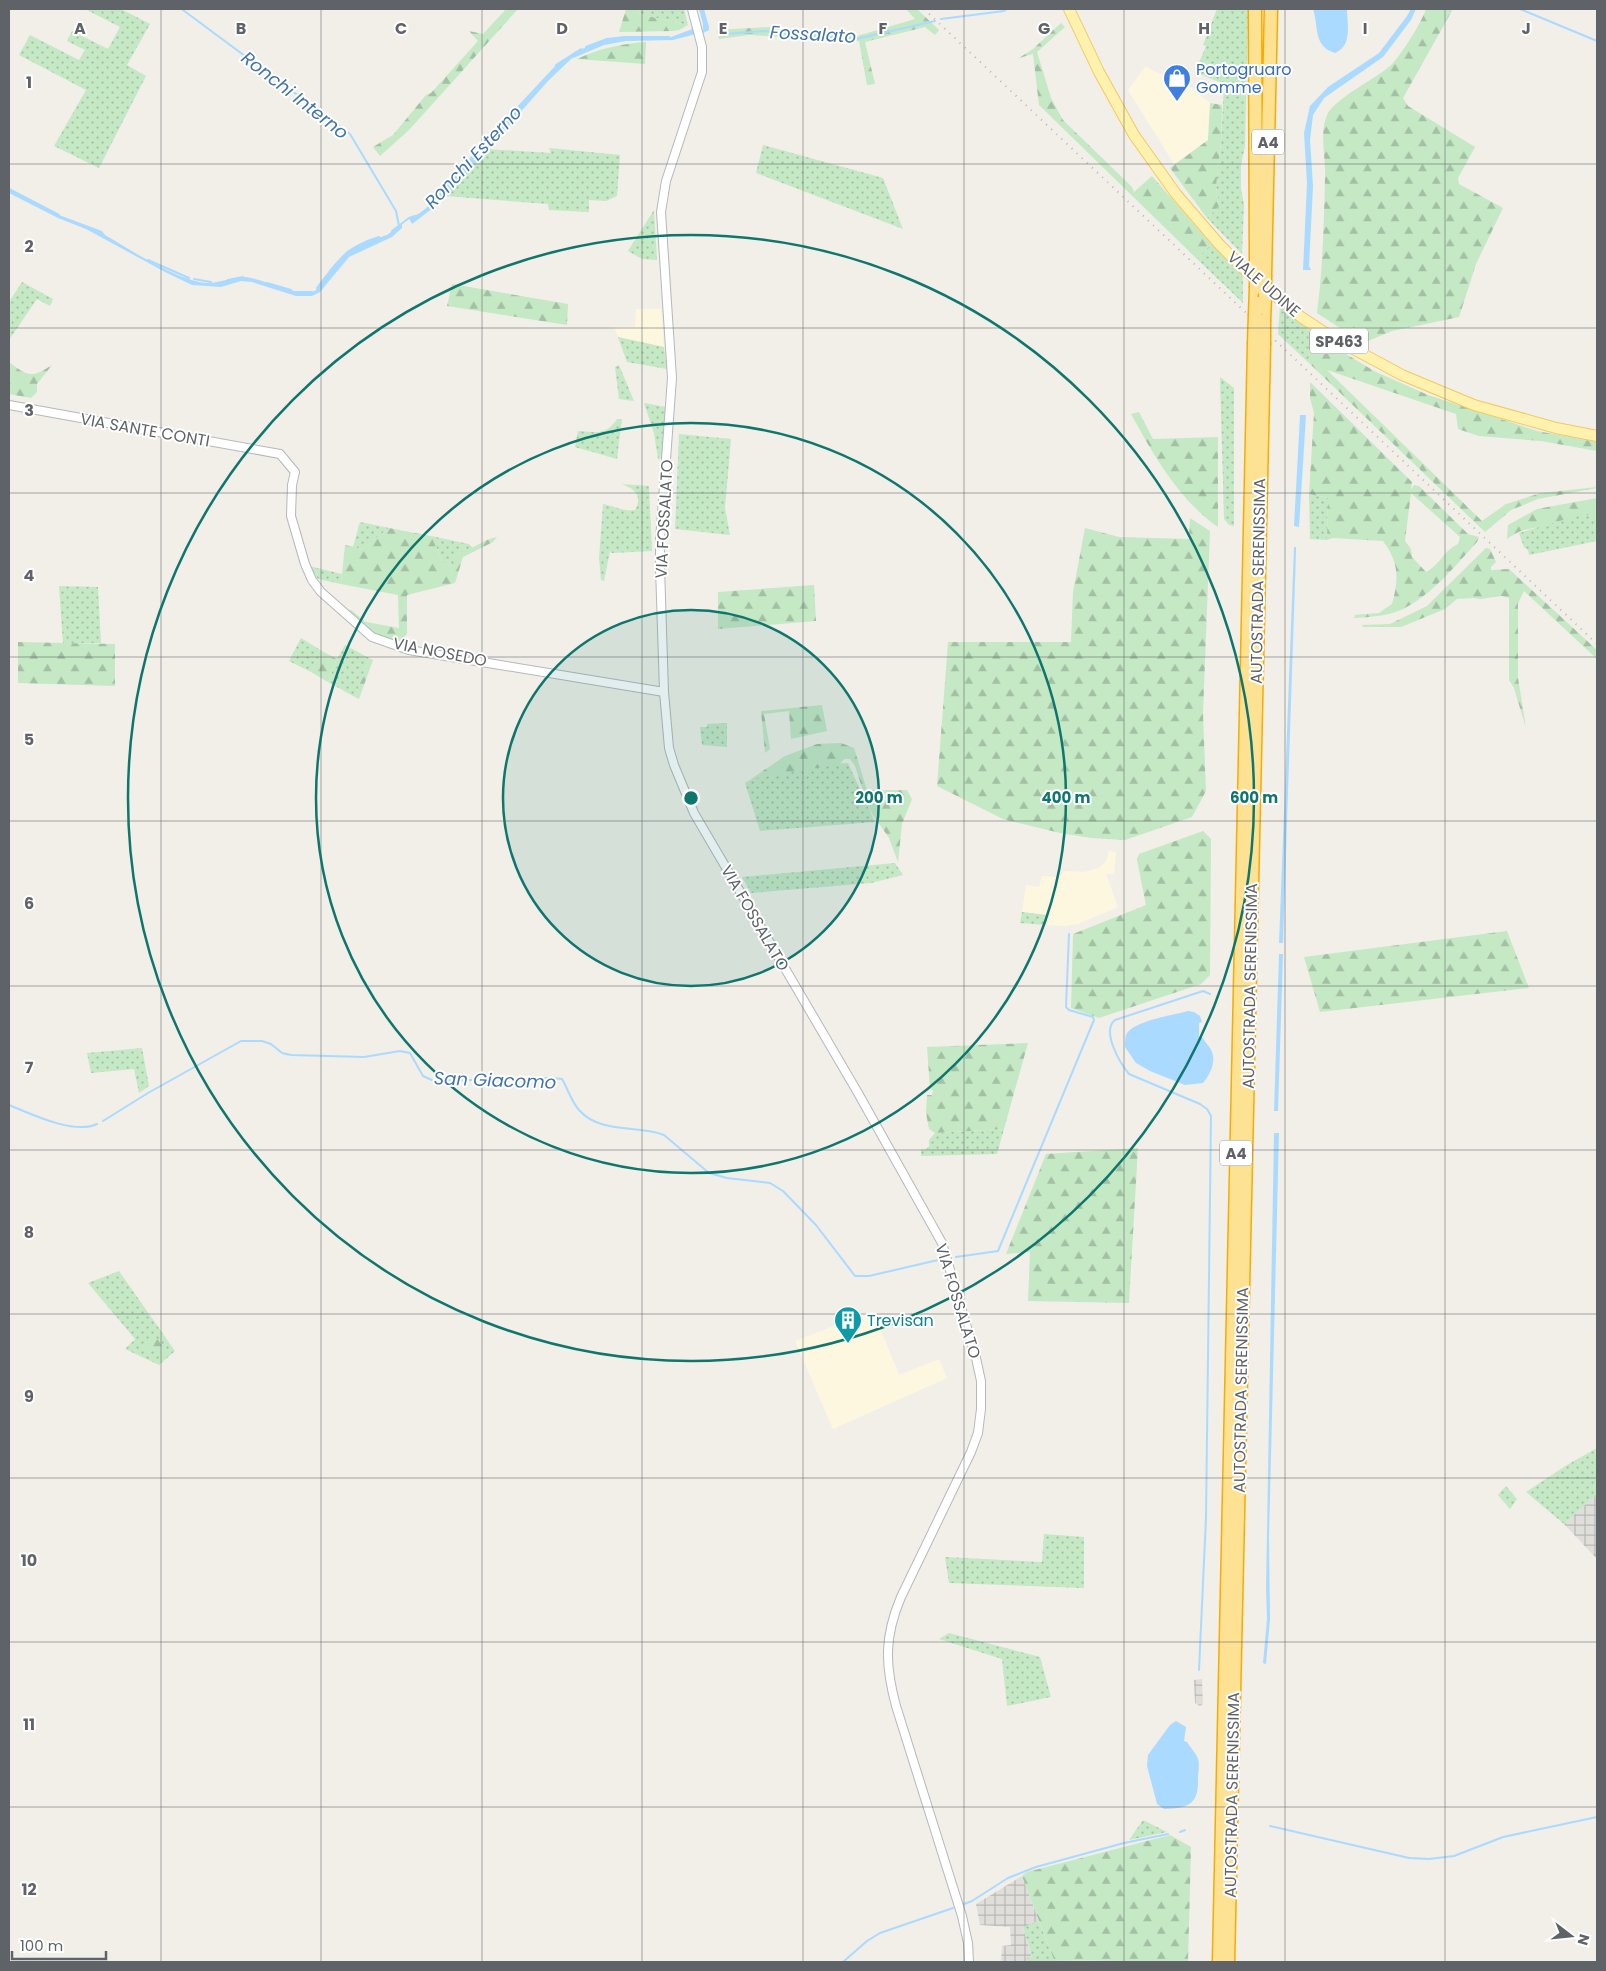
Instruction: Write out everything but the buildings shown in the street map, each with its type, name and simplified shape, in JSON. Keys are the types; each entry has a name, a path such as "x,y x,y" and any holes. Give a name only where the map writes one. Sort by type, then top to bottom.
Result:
{"highway":[{"name":"AUTOSTRADA SERENISSIMA","path":"1219,1962 1260,317 1255,9"},
{"name":"AUTOSTRADA SERENISSIMA","path":"1260,272 1271,9"},
{"name":"AUTOSTRADA SERENISSIMA","path":"1228,1962 1259,344"}],"main road":[{"name":"VIALE UDINE","path":"1069,9 1099,72 1134,135 1176,194 1219,244 1301,317 1333,338 1402,375 1474,405 1556,428 1597,436"}],"street":[{"name":"VIA FOSSALATO","path":"692,9 702,47 702,72 666,181 661,212 672,378 660,540 664,692 669,748 694,813 936,1229 949,1262 976,1358 981,1381 978,1433 971,1452 893,1615 888,1640 887,1662 889,1679 962,1916 968,1943 969,1962"},
{"name":"VIA SANTE CONTI","path":"9,405 280,454"},
{"name":"VIA NOSEDO","path":"280,454 295,472 292,485 291,516 308,572 321,592 372,637 409,650 664,692"}],"shaded area":[{"path":"1146,66 1153,71 1167,76 1168,73 1175,75 1210,103 1208,140 1174,164 1128,90"},
{"path":"636,309 661,309 664,347 618,337 614,327 635,327"},
{"path":"1109,851 1116,852 1114,874 1106,874 1118,907 1078,924 1065,926 1046,925 1047,915 1022,912 1026,885 1039,887 1042,876 1055,877 1062,875 1064,871 1084,872 1099,868 1106,861"},
{"path":"873,1311 899,1375 939,1359 947,1378 833,1429 795,1341"},
{"path":"1597,1494 1597,1559 1564,1524"},
{"path":"1202,1679 1203,1704 1200,1706 1195,1703 1194,1680"},
{"path":"1022,1876 1039,1921 1023,1928 1032,1958 1028,1958 1029,1962 1001,1962 1002,1946 1011,1945 1010,1927 980,1925 976,1904"}],"green space":[{"path":"85,9 121,9 150,24 127,65 146,76 99,168 54,146 86,90 19,55 30,35 79,60 85,50 67,41 72,31 108,49 120,27"},
{"path":"506,9 518,9 409,130 380,156 373,147 393,135 426,95 431,93 478,41 469,31 483,34"},
{"path":"626,9 639,9 638,14 688,25 673,31 619,32"},
{"path":"639,9 684,9 688,25 638,14"},
{"path":"906,9 917,9 939,30 935,35 925,27 865,42 875,84 867,85 859,41 749,35 719,39 717,30 769,27 857,36 915,19"},
{"path":"1217,9 1248,9 1245,146 1241,165 1241,188 1244,205 1242,254 1207,218 1219,206 1216,187 1221,143 1224,84 1195,72 1206,46 1203,45"},
{"path":"1426,9 1453,9 1403,98 1408,106 1475,147 1458,178 1459,184 1503,208 1476,264 1459,317 1392,331 1363,343 1317,313 1324,227 1325,168 1323,130 1327,115 1338,102 1390,66 1405,47"},
{"path":"1061,23 1065,27 1037,52 1051,98 1063,120 1132,187 1134,192 1152,176 1211,244 1197,259 1039,105 1033,54 1019,58 1033,49"},
{"path":"646,42 645,64 577,59 611,47"},
{"path":"1210,103 1222,105 1221,143 1216,187 1219,206 1207,218 1170,168 1208,140"},
{"path":"763,145 883,178 903,229 756,173"},
{"path":"549,148 620,155 617,196 606,201 589,200 589,212 549,210 548,204 445,196 487,149 551,153"},
{"path":"654,210 657,260 642,259 628,251"},
{"path":"1211,244 1243,275 1243,303 1197,259"},
{"path":"22,282 53,299 50,306 37,299 9,340 9,302"},
{"path":"452,284 568,304 567,325 447,306"},
{"path":"1280,307 1315,335 1309,355 1310,364 1278,334"},
{"path":"1315,335 1374,371 1428,395 1537,431 1597,442 1597,451 1541,441 1479,436 1458,429 1456,414 1327,370 1482,521 1506,504 1541,493 1597,488 1538,499 1511,510 1485,532 1310,364 1309,355"},
{"path":"618,337 664,347 667,369 627,362"},
{"path":"9,362 21,371 30,374 40,372 52,365 37,384 37,392 31,398 9,394"},
{"path":"619,365 634,401 619,399 615,367"},
{"path":"1220,377 1234,388 1234,526 1229,525 1224,519"},
{"path":"1310,382 1412,482 1411,490 1414,485 1419,486 1468,534 1479,537 1477,542 1434,588 1403,609 1385,615 1354,618 1355,615 1379,613 1392,604 1396,587 1395,564 1383,541 1333,538 1327,540 1328,498 1309,494 1314,413 1310,398","holes":["1411,493 1460,537 1458,544 1426,572 1412,557 1411,549 1405,541"]},
{"path":"644,403 666,407 663,458 658,459 654,433"},
{"path":"1139,412 1153,439 1218,437 1218,527 1191,504 1168,476 1131,414"},
{"path":"617,419 622,419 617,459 575,447 578,431 605,431"},
{"path":"679,434 731,439 725,508 730,535 675,529"},
{"path":"622,484 649,486 652,551 612,553 610,551 604,581 601,580 599,558 603,504 623,510 635,510 638,501 634,491"},
{"path":"1309,494 1328,498 1327,540 1310,539"},
{"path":"1597,498 1597,515 1583,515 1521,531 1507,539 1508,525 1537,509"},
{"path":"1581,514 1597,515 1597,541 1529,555 1519,533"},
{"path":"1190,518 1210,531 1203,714 1206,791 1192,817 1125,840 1091,838 1060,833 1003,819 937,786 948,642 1071,642 1073,592 1085,528 1119,537 1189,539"},
{"path":"360,522 389,528 363,549 353,547"},
{"path":"389,528 431,536 444,564 448,567 455,565 454,559 458,553 497,537 493,542 463,557 455,583 407,595 407,634 399,642 376,636 348,613 351,610 366,622 399,628 398,595 341,584 345,545 363,549"},
{"path":"431,536 469,544 474,549 458,553 455,565 448,567 444,564"},
{"path":"1486,548 1490,549 1496,562 1491,567 1491,570 1509,569 1597,650 1597,659 1524,591 1518,603 1518,678 1526,728 1514,688 1509,680 1509,598 1502,596 1480,599 1457,599 1445,609 1401,627 1363,627 1362,625 1390,624 1427,606"},
{"path":"309,566 342,574 341,584 318,579"},
{"path":"814,585 816,621 718,629 718,592"},
{"path":"59,586 98,587 101,643 63,643"},
{"path":"301,638 322,651 311,672 289,661"},
{"path":"18,642 115,644 115,686 18,683"},
{"path":"345,645 369,658 355,697 328,682"},
{"path":"322,651 337,659 328,682 311,672"},
{"path":"369,658 373,660 359,699 355,697"},
{"path":"822,705 827,731 791,739 789,711 764,714 770,749 765,753 761,711"},
{"path":"727,723 727,747 702,745 700,727 707,727 707,724"},
{"path":"841,743 854,748 867,790 907,790 912,799 902,824 898,862 889,838 869,809 855,766 850,759 844,759 840,764 751,779 785,756 817,744"},
{"path":"848,763 875,822 760,831 745,783 780,770"},
{"path":"1203,831 1211,839 1210,975 1201,984 1099,1018 1071,1008 1073,934 1146,905 1137,860 1139,854"},
{"path":"895,863 903,875 871,883 751,893 742,877"},
{"path":"1022,912 1047,915 1046,925 1020,923"},
{"path":"1507,931 1529,988 1320,1012 1304,957"},
{"path":"1028,1043 1004,1129 935,1133 929,1129 926,1113 927,1095 932,1095 933,1090 930,1089 927,1047"},
{"path":"142,1048 149,1086 139,1093 134,1069 91,1073 87,1053"},
{"path":"1004,1129 997,1154 921,1156 921,1149 924,1150 929,1147 929,1140 935,1133"},
{"path":"1138,1148 1129,1303 1028,1301 1030,1252 1006,1254 1046,1154"},
{"path":"119,1271 175,1351 159,1365 125,1349 135,1339 88,1283"},
{"path":"151,1336 164,1346 169,1355 167,1357 151,1349 143,1352 143,1344"},
{"path":"1597,1448 1597,1494 1564,1524 1526,1492 1567,1465"},
{"path":"1506,1486 1517,1499 1510,1509 1498,1495"},
{"path":"1044,1534 1084,1537 1084,1588 949,1583 945,1557 1042,1562"},
{"path":"949,1633 1040,1657 1051,1697 1007,1706 1002,1659 939,1639"},
{"path":"1143,1820 1167,1832 1129,1840"},
{"path":"1170,1835 1191,1847 1188,1962 1054,1960 1022,1876 1027,1872"},
{"path":"1039,1921 1054,1960 1114,1962 1029,1962 1027,1958 1032,1957 1023,1927"}],"water":[{"path":"699,9 704,9 709,27 709,30 703,33 703,24"},
{"path":"1313,9 1347,9 1347,40 1341,49 1335,53 1323,46 1320,41"},
{"path":"1411,9 1416,9 1411,20 1383,57 1324,98 1313,115 1310,140 1313,186 1309,266 1311,270 1303,270 1307,183 1304,133 1310,106 1328,87 1379,53"},
{"path":"695,28 696,34 673,40 626,41 604,45 571,59 548,81 450,192 412,224 409,218 430,205 458,171 557,64 577,51 607,39 671,37"},
{"path":"9,189 59,215 102,231 105,235 140,256 168,270 194,281 206,283 246,277 290,290 315,291 347,251 362,243 387,235 402,224 402,228 392,237 349,257 320,292 312,296 296,296 252,282 241,281 221,287 192,285 86,229 58,218 9,193"},
{"path":"1300,415 1306,415 1299,527 1294,526"},
{"path":"1294,547 1296,547 1296,552 1283,943 1279,943"},
{"path":"1279,954 1283,954 1278,1111 1274,1111"},
{"path":"1188,1011 1200,1016 1202,1022 1199,1023 1199,1037 1203,1038 1210,1048 1213,1064 1203,1083 1185,1085 1150,1071 1136,1063 1125,1047 1125,1043 1126,1035 1136,1026 1154,1019"},
{"path":"1274,1133 1279,1133 1269,1537 1270,1619 1266,1664 1263,1663 1267,1619"},
{"path":"1176,1721 1186,1727 1184,1741 1187,1742 1198,1759 1198,1787 1194,1799 1186,1806 1164,1809 1157,1804 1147,1766 1148,1755 1170,1725"}],"waterway":[{"name":"Fossalato","path":"941,19 1004,11 1007,9"},
{"name":"Fossalato","path":"1520,9 1597,41"},
{"name":"Ronchi Interno","path":"183,10 350,134 396,211 399,226"},
{"name":"Fossalato","path":"719,33 765,31 856,39 935,21"},
{"name":"Ronchi Esterno","path":"586,47 607,39 669,37"},
{"name":"Ronchi Esterno","path":"556,65 581,49"},
{"name":"Ronchi Esterno","path":"9,189 59,215"},
{"name":"Ronchi Esterno","path":"392,231 409,218 415,216"},
{"name":"Ronchi Esterno","path":"317,288 343,256 367,241 379,237"},
{"name":"Ronchi Esterno","path":"148,260 189,278"},
{"name":"Ronchi Esterno","path":"228,280 243,277"},
{"name":"Ronchi Esterno","path":"194,279 211,282"},
{"name":"Ronchi Esterno","path":"267,283 291,290"},
{"name":"Ronchi Esterno","path":"296,292 311,292"},
{"path":"956,1257 998,1251 1094,1020 1093,1017 1069,1010 1066,1007 1069,934"},
{"path":"1199,1670 1206,1518 1211,1116 1207,1109 1200,1104 1129,1074 1113,1047 1110,1032 1111,1025 1115,1020 1203,991 1210,994"},
{"name":"San Giacomo","path":"103,1121 148,1093 241,1041 262,1041 271,1044 282,1053 291,1055 364,1057 400,1051 410,1053 423,1076 434,1081 562,1079 579,1110 597,1123 664,1135 709,1173 727,1178 770,1183 783,1191 816,1225 855,1276 869,1276 938,1260"},
{"name":"San Giacomo","path":"9,1105 40,1118 65,1125 88,1127 97,1124"},
{"path":"1270,1826 1409,1858 1429,1859 1454,1856 1503,1837 1597,1817"},
{"path":"1180,1832 1185,1830"},
{"path":"964,1904 1008,1878 1036,1867 1124,1843 1168,1834"},
{"path":"843,1962 867,1941 880,1933 953,1908"}],"railway":[{"path":"924,9 1597,644"}],"place":[{"name":"Portogruaro Gomme","path":"1177,102"},
{"name":"Trevisan","path":"848,1344"}]}
